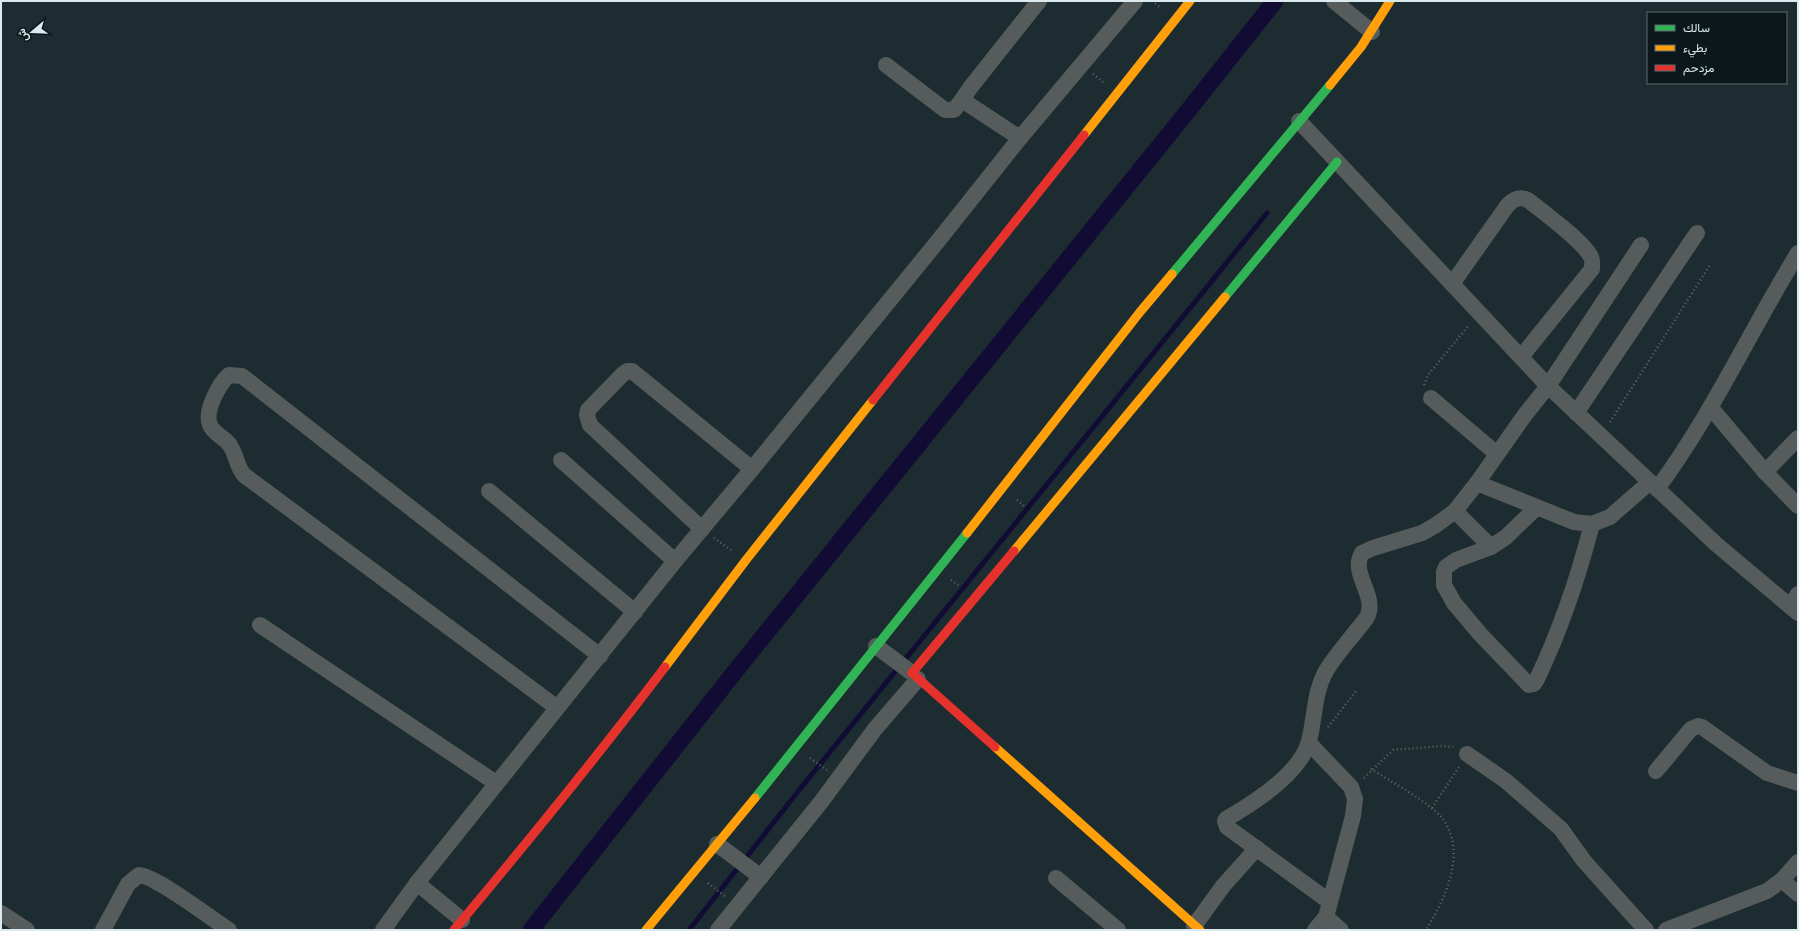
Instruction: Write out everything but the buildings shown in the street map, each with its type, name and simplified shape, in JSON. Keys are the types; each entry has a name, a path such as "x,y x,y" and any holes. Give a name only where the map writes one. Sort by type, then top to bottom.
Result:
{"street":[{"path":"886,65 945,110 954,110 1039,1"},
{"path":"383,930 417,883 556,707 600,656 675,561 706,532 752,469 1020,138 1135,1"},
{"path":"417,883 458,925 531,838 602,749 746,560 1190,1"},
{"path":"646,930 876,646 1140,312 1345,67 1372,32 1390,1"},
{"path":"1336,2 1372,32"},
{"path":"962,100 1020,138"},
{"path":"1299,121 1548,386 1716,544 1795,604"},
{"path":"718,930 757,873 821,802 915,676 1337,162"},
{"path":"1452,284 1507,206 1511,201 1518,198 1522,197 1528,200 1571,235 1586,250 1591,256 1592,269 1521,357"},
{"path":"1576,413 1697,233"},
{"path":"1341,930 1328,910 1257,848 1227,827 1225,822 1226,819 1247,807 1278,783 1311,745 1318,696 1325,672 1368,616 1369,601 1359,564 1362,553 1373,548 1422,533 1455,511 1477,483 1524,416 1548,386 1641,245"},
{"path":"1477,483 1574,522 1592,524 1610,517 1654,486 1693,439 1736,359 1794,271 1798,252"},
{"path":"706,532 590,425 587,415 588,410 622,375 627,371 632,371 752,469"},
{"path":"556,707 244,475 240,470 230,445 210,425 209,415 212,401 223,381 229,375 242,376 600,656"},
{"path":"1431,398 1497,454"},
{"path":"1711,408 1766,472 1798,506"},
{"path":"1766,472 1798,438"},
{"path":"561,460 675,561"},
{"path":"489,491 635,612"},
{"path":"1536,507 1506,537 1491,547 1450,564 1444,572 1444,585 1454,603 1480,634 1529,685 1531,685 1539,675 1553,647 1564,619 1592,524"},
{"path":"1455,511 1491,547"},
{"path":"260,625 496,783"},
{"path":"876,646 915,676 1197,928 1223,886 1257,848"},
{"path":"1656,772 1691,729 1698,726 1702,727 1767,773 1798,783"},
{"path":"1311,745 1353,790 1355,799 1353,816 1328,910 1315,930"},
{"path":"1467,754 1506,781 1561,829 1584,861 1646,930"},
{"path":"717,844 757,873"},
{"path":"1666,930 1693,926 1767,892 1782,880 1798,862"},
{"path":"103,930 128,884 139,875 145,876 164,887 228,930"},
{"path":"1056,878 1118,930"},
{"path":"1782,880 1798,894"},
{"path":"1,913 27,930"}],"path":[{"path":"1152,1 1164,11"},
{"path":"1088,70 1106,84"},
{"path":"1601,436 1710,266"},
{"path":"1431,398 1424,388 1425,381 1479,312"},
{"path":"1014,498 1031,512"},
{"path":"706,532 730,549"},
{"path":"1311,745 1357,690"},
{"path":"1353,790 1371,769 1390,752 1396,749 1452,746 1467,754 1432,808"},
{"path":"817,762 832,773"},
{"path":"1371,769 1432,808 1442,819 1451,838 1452,873 1444,896 1426,930"},
{"path":"708,883 728,898"}],"waterway":[{"path":"531,930 741,664 1275,1"},
{"path":"689,930 800,789 1267,213"}],"traffic: fast":[{"path":"1172,274 1330,85"},
{"path":"1225,297 1337,162"},
{"path":"755,798 967,533"}],"traffic: slow":[{"path":"1084,135 1190,1"},
{"path":"1330,85 1361,47 1390,1"},
{"path":"967,533 1140,312 1172,274"},
{"path":"1014,551 1225,297"},
{"path":"665,667 746,560 873,400"},
{"path":"995,747 1200,930"},
{"path":"646,930 755,798"}],"traffic: jam":[{"path":"873,400 1084,135"},
{"path":"995,747 912,673 1014,551"},
{"path":"454,930 561,800 665,667"}]}
